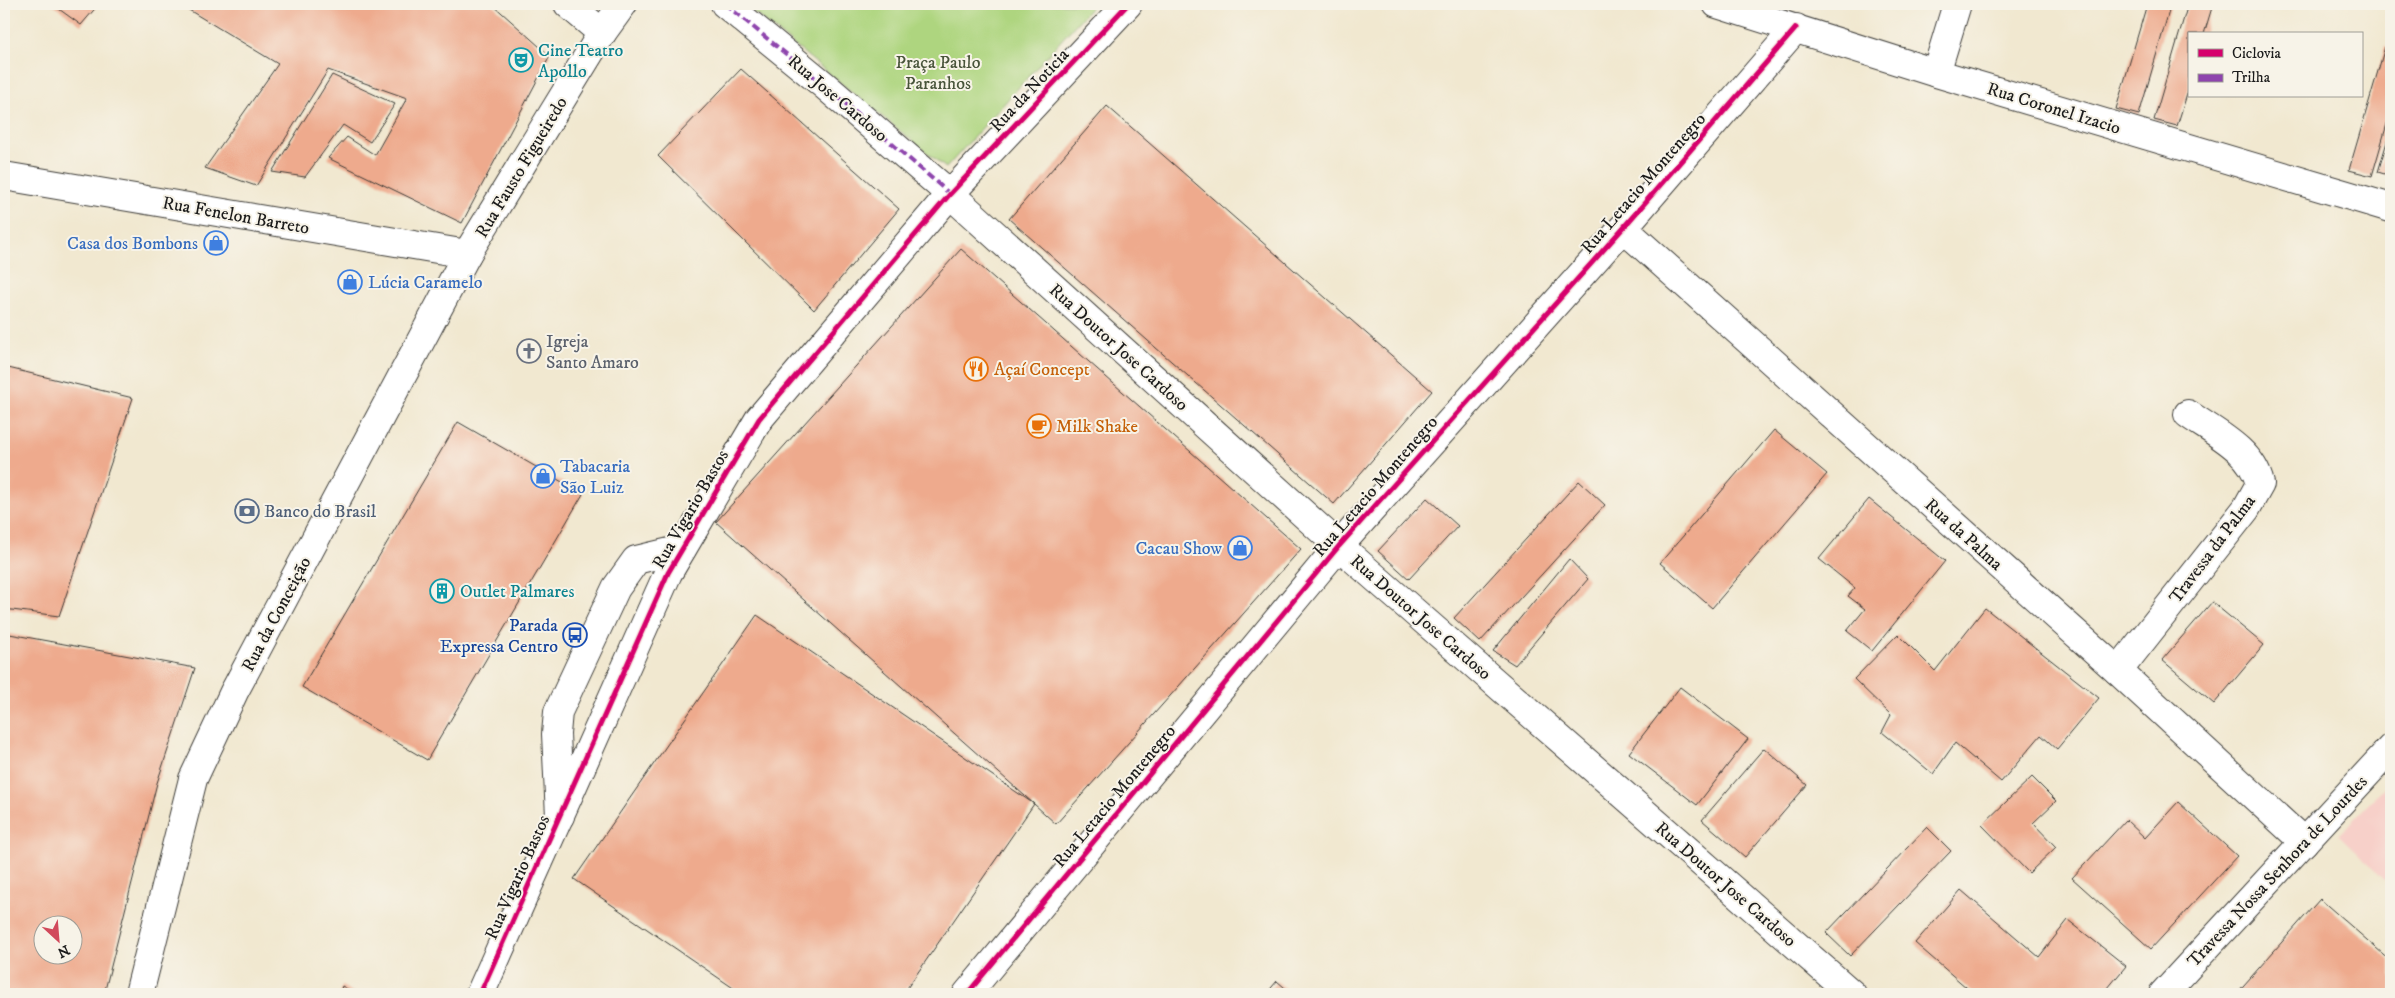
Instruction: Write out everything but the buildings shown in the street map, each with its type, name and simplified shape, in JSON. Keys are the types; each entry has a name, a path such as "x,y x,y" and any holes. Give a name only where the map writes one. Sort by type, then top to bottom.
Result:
{"street":[{"path":"568,4 602,33"},
{"name":"Rua Fausto Figueiredo","path":"467,254 602,33 623,4"},
{"name":"Rua Jose Cardoso","path":"725,4 824,84 950,194"},
{"name":"Rua da Noticia","path":"950,194 1128,4"},
{"name":"Rua Coronel Izacio","path":"1718,4 1936,72 2391,208"},
{"path":"1936,72 1957,4"},
{"name":"Rua Letacio Montenegro","path":"967,994 1339,546 1623,228 1796,28"},
{"name":"Rua Fenelon Barreto","path":"4,176 467,254"},
{"name":"Rua Doutor Jose Cardoso","path":"950,194 1339,546 1852,994"},
{"name":"Rua Vigario Bastos","path":"480,994 668,573 682,549 759,419 950,194"},
{"name":"Rua da Palma","path":"1623,228 2118,671 2304,842"},
{"name":"Rua da Conceição","path":"139,994 193,779 234,692 467,254"},
{"name":"Travessa da Palma","path":"2118,671 2246,509 2260,484 2257,471 2246,455 2188,414"},
{"path":"560,816 556,734 558,712 616,588 636,560 682,549"},
{"name":"Travessa Nossa Senhora de Lourdes","path":"2163,994 2391,748"}],"shaded area":[{"path":"2391,780 2391,886 2339,835"}],"green space":[{"name":"Praça Paulo Paranhos","path":"743,4 1094,4 946,168"}],"marked path":[{"path":"725,4 824,85 950,194"}],"cycle path":[{"path":"480,994 668,573 759,419 950,194 1128,4"},
{"path":"967,994 1339,546 1623,228 1796,28"}],"place":[{"name":"Cine Teatro Apollo","path":"521,60"},
{"name":"Casa dos Bombons","path":"216,243"},
{"name":"Lúcia Caramelo","path":"350,282"},
{"name":"Igreja Santo Amaro","path":"529,351"},
{"name":"Açaí Concept","path":"976,369"},
{"name":"Milk Shake","path":"1039,426"},
{"name":"Tabacaria São Luiz","path":"543,476"},
{"name":"Banco do Brasil","path":"247,511"},
{"name":"Cacau Show","path":"1240,548"},
{"name":"Outlet Palmares","path":"442,591"},
{"name":"Parada Expressa Centro","path":"575,635"}]}
